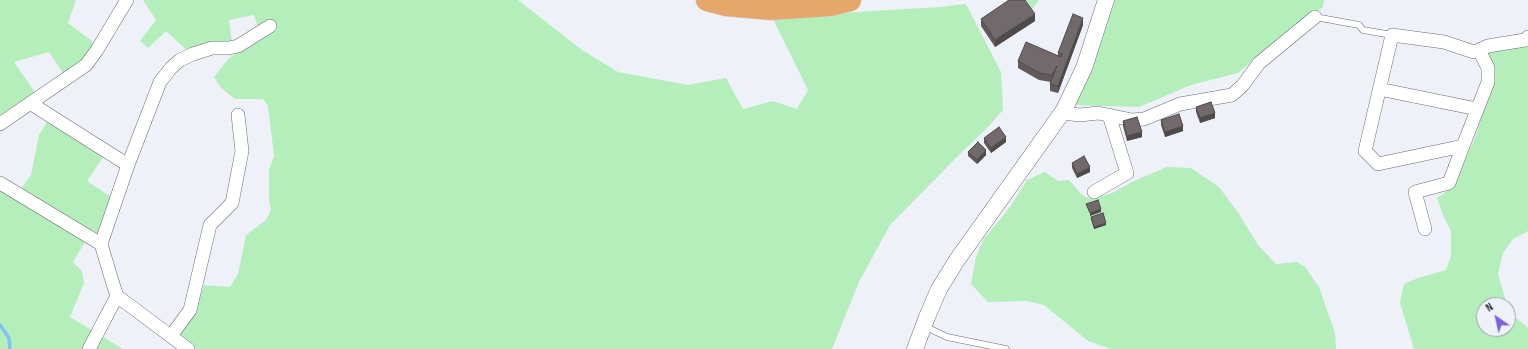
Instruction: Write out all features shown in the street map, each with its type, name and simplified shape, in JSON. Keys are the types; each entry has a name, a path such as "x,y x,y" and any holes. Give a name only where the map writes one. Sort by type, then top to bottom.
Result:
{"highway":[{"path":"707,0 726,5 771,9 830,5 850,0"}],"street":[{"path":"0,124 86,65 97,50 127,0"},
{"path":"915,349 939,289 957,260 1062,113 1084,68 1106,0"},
{"path":"1062,113 1080,115 1098,113 1132,120 1144,118 1180,104 1232,95 1243,85 1259,63 1315,17"},
{"path":"188,349 117,296 112,284 101,244 128,165 160,82 171,68 180,60 212,48 238,46 270,26"},
{"path":"1462,146 1378,164 1365,151 1392,35 1444,42 1474,52 1488,46 1525,40 1528,37"},
{"path":"1425,229 1415,192 1449,183 1462,146 1488,82 1488,68 1479,50"},
{"path":"1379,89 1477,109"},
{"path":"30,103 128,165"},
{"path":"171,336 190,310 210,225 232,203 242,151 238,114"},
{"path":"1094,192 1127,173 1109,115"},
{"path":"0,183 101,244"},
{"path":"89,349 117,296"}],"lane":[{"path":"1315,17 1359,25 1364,30 1392,35"},
{"path":"924,326 947,336 1006,349"}],"green space":[{"path":"0,0 76,0 68,23 97,45 65,76 49,52 14,62 37,95 0,121"},
{"path":"143,0 518,0 582,50 618,72 688,85 726,78 743,109 773,101 797,109 808,90 772,17 940,7 966,4 1001,72 1003,110 988,127 890,225 859,282 832,349 197,349 177,333 198,304 204,285 230,287 238,274 246,235 266,220 271,210 269,201 269,170 274,156 268,106 263,99 235,99 221,88 214,77 229,58 252,44 261,36 254,15 229,20 232,43 190,53 166,31 148,48 140,41 156,20"},
{"path":"1026,0 1039,0 1032,9"},
{"path":"1114,0 1324,0 1323,7 1294,26 1238,73 1191,85 1139,107 1073,105 1091,71"},
{"path":"1528,36 1528,231 1513,239 1503,253 1498,274 1505,297 1476,297 1476,337 1516,337 1516,318 1528,328 1528,349 1414,349 1400,303 1404,284 1418,278 1446,270 1451,256 1451,231 1437,198 1453,187 1475,138 1493,82 1495,67 1478,44"},
{"path":"49,119 105,154 87,181 114,199 102,236 92,230 73,262 82,271 84,283 70,317 123,349 0,349 0,190 14,198 31,175 39,135"},
{"path":"1167,167 1191,168 1219,187 1239,214 1258,245 1276,264 1297,262 1305,267 1319,287 1335,333 1336,349 1111,349 1088,341 1044,305 1027,301 988,302 971,284 976,257 984,239 1010,207 1027,180 1045,172 1058,181 1069,180 1082,195 1091,199 1112,193 1134,181"}],"building":[{"path":"1009,0 1025,0 1035,14 995,40 981,19"},
{"path":"1073,14 1083,18 1058,86 1050,84 1057,66 1052,75 1039,73 1018,61 1026,42 1061,57 1062,54 1058,53"},
{"path":"1211,102 1215,113 1200,118 1196,107"},
{"path":"1179,114 1183,126 1165,132 1161,120"},
{"path":"1137,117 1142,132 1127,136 1123,121"},
{"path":"999,127 1006,137 991,148 984,138"},
{"path":"978,142 986,150 977,160 968,152"},
{"path":"1084,156 1090,167 1077,174 1072,163"},
{"path":"1098,200 1101,209 1090,213 1086,204"},
{"path":"1103,213 1106,223 1094,227 1091,217"}],"waterway":[{"path":"0,325 9,338 10,349"}]}
